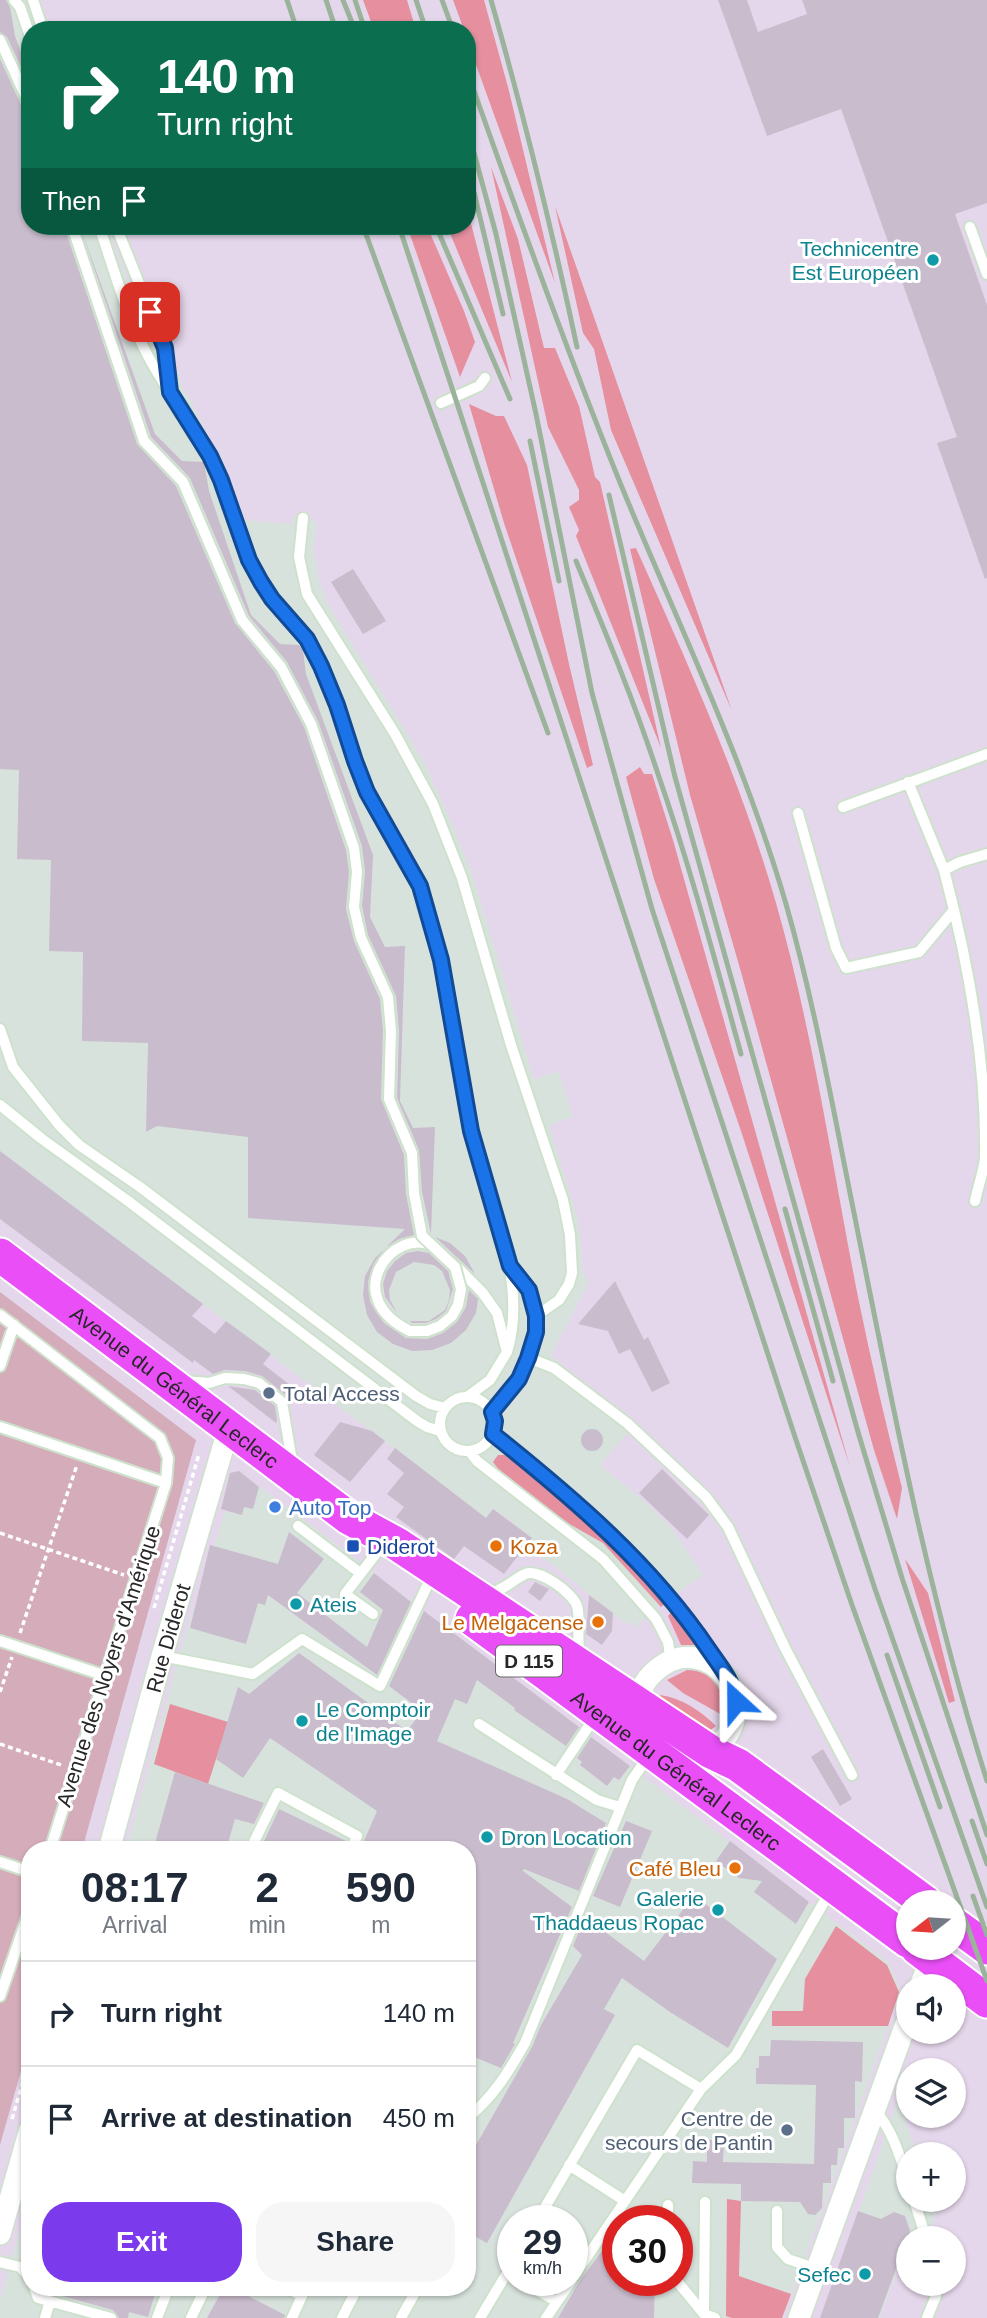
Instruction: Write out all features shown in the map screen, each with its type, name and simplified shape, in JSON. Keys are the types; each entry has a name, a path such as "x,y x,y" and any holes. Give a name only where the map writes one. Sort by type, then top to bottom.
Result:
{"main road":[{"name":"Avenue du Général Leclerc","path":"0,1255 349,1518 397,1544 581,1665 630,1724 732,1761 909,1890"},
{"name":"Avenue du Général Leclerc","path":"349,1518 367,1541 369,1562 427,1586 630,1724 896,1936"},
{"path":"966,1933 987,1948"},
{"name":"Avenue du Général Leclerc","path":"926,1960 987,2001"}],"street":[{"name":"Rue Diderot","path":"111,1841 229,1427"},
{"path":"630,1724 640,1690 649,1677 671,1662 698,1659 725,1673 735,1693 736,1712 729,1735 711,1752"},
{"path":"799,2318 899,2044"},
{"path":"0,2234 20,2127"}],"lane":[{"path":"15,0 25,21"},
{"path":"33,0 40,21"},
{"path":"0,40 21,86"},
{"path":"970,227 987,274"},
{"path":"75,235 144,441 183,482 242,620 281,667 311,724 354,848 357,872 355,907 361,938 388,997 391,1031 388,1099 412,1153 414,1193 422,1236 447,1258 448,1260 459,1275 461,1289 458,1305 452,1316 440,1326 426,1331 410,1331 395,1324 378,1303 374,1291 378,1272 389,1255 414,1243 427,1243 448,1260 456,1266 482,1292 497,1313 508,1352"},
{"path":"102,235 143,346 210,456 249,560 261,582 272,599 307,639 321,666 367,792 420,886 441,960 471,1131 510,1266 514,1315 508,1352 490,1380 467,1397 454,1400 445,1408 440,1419 440,1431 450,1446 470,1452 482,1447 493,1434 495,1421 492,1412 480,1400 467,1397"},
{"path":"120,235 165,348 170,392"},
{"path":"441,402 479,386 485,378"},
{"path":"303,518 299,557 307,594 395,734 433,804 462,878 511,1045 563,1200 570,1235 572,1273 559,1300 536,1316"},
{"path":"842,807 987,754"},
{"path":"908,782 944,870 965,950 986,1089 984,1161 975,1201"},
{"path":"798,813 836,948 846,968 919,952 954,910"},
{"path":"944,870 954,864 987,855"},
{"path":"0,1065 5,1047 1,1033"},
{"path":"1,1033 13,1067 59,1125 79,1145 140,1187 416,1396 445,1408"},
{"path":"0,1105 41,1139 128,1201 416,1420 440,1431"},
{"path":"492,1412 519,1379 536,1332 536,1316 529,1290 510,1266"},
{"path":"0,1315 160,1438 168,1458 166,1483 0,1427"},
{"path":"0,1366 14,1325"},
{"path":"528,1358 554,1368 627,1423 706,1497 728,1527 785,1648 852,1775"},
{"path":"166,1380 209,1383 225,1378 259,1383 282,1402 294,1477"},
{"path":"493,1434 595,1518 622,1545 676,1603 725,1673"},
{"path":"470,1452 477,1461 603,1559 656,1619 668,1642 671,1662"},
{"name":"Avenue des Noyers d'Amérique","path":"53,1841 166,1483"},
{"path":"298,1526 369,1562 345,1594 373,1614"},
{"path":"476,1597 499,1592 526,1573 536,1572 549,1579 577,1605 576,1642 581,1665"},
{"path":"162,1656 253,1674 302,1639 380,1686 427,1586"},
{"path":"0,1640 106,1676"},
{"path":"479,1724 597,1800 620,1807"},
{"path":"556,1774 630,1724"},
{"path":"476,2111 505,2078 524,2043 632,1780 630,1724"},
{"path":"254,1841 278,1793 357,1836 355,1841"},
{"path":"0,1862 21,1869"},
{"path":"588,2256 701,2090 736,2055 833,1885"},
{"path":"0,1996 21,1935"},
{"path":"546,2205 637,2050 701,2090"},
{"path":"875,2110 886,2122 896,2146"},
{"path":"569,2165 625,2201"},
{"path":"705,2202 709,2316"},
{"path":"777,2211 777,2247 788,2259 817,2269"},
{"path":"0,2262 21,2268"},
{"path":"480,2318 497,2292"},
{"path":"37,2296 111,2318"},
{"path":"157,2318 166,2296"},
{"path":"191,2318 202,2296"},
{"path":"292,2318 302,2296"},
{"path":"342,2318 353,2296"},
{"path":"401,2318 413,2296"},
{"path":"547,2296 557,2302"},
{"path":"546,2318 561,2296"},
{"path":"691,2296 709,2316"},
{"path":"927,2318 936,2296"},
{"path":"45,2318 50,2301"}],"path":[{"path":"0,1692 81,1454"},
{"path":"0,1533 136,1580"},
{"path":"0,1744 76,1770"}],"shaded area":[{"path":"0,0 25,0 33,21 21,21 21,235 110,235 156,350 171,348 182,387 221,464 242,520 292,524 294,516 317,522 314,548 319,580 329,606 423,760 450,819 472,873 534,1079 559,1071 573,1117 549,1126 579,1223 583,1271 589,1282 551,1356 635,1424 600,1465 650,1506 673,1530 703,1575 651,1612 637,1627 629,1622 625,1624 557,1568 525,1547 532,1538 494,1509 486,1518 0,1151"},
{"path":"363,0 407,0 413,21 371,21"},
{"path":"453,0 484,0 508,87 555,283 476,65 476,21 461,21"},
{"path":"491,167 518,239 544,348 555,348 579,406 595,477 600,482 661,748 576,536 579,530 569,507 579,500 579,490 548,427"},
{"path":"555,206 732,711 611,430 594,349 583,333"},
{"path":"410,235 431,235 475,342 460,377"},
{"path":"451,235 474,235 512,382"},
{"path":"469,404 496,416 504,416 527,465 593,765 587,768 504,523"},
{"path":"636,548 730,768 776,903 801,1000 863,1321 902,1488 897,1519 874,1450 690,795 630,549"},
{"path":"640,767 644,774 652,774 673,840 850,1467 741,1131 654,879 626,777"},
{"path":"0,1292 196,1440 85,1841 21,1841 21,2071 0,2145"},
{"path":"498,1455 513,1459 596,1526 667,1602 661,1607 603,1543 564,1521 499,1470 493,1462"},
{"path":"237,1475 259,1486 888,1962 896,1980 896,2005 783,2318 0,2318 0,2300 21,2225 21,2296 476,2296 476,1841 128,1841 181,1648"},
{"path":"905,1559 928,1593 955,1701 949,1703"},
{"path":"673,1610 694,1638 694,1645 681,1645 668,1616"},
{"path":"687,1670 704,1674 716,1684 722,1698 722,1715 683,1693 667,1680"},
{"path":"660,1695 691,1706 716,1726 709,1731 662,1702"},
{"path":"170,1704 228,1722 208,1784 154,1764"},
{"path":"836,1926 887,1965 896,1985 896,2001 888,2026 772,2026 772,2011 803,2011 805,1979"},
{"name":"Sefec","path":"896,2105 896,2128 908,2128 913,2142 896,2142 896,2212 937,2213 931,2226 896,2226 896,2274 880,2318 822,2318"},
{"path":"727,2199 741,2201 739,2276 791,2294 782,2318 726,2316"}],"building":[{"path":"0,0 6,0 21,52 21,67 7,37 0,32"},
{"name":"Technicentre Est Européen","path":"718,0 747,0 758,32 807,14 802,0 987,0 987,203 955,214 987,305 985,579 937,443 957,437 841,109 767,136"},
{"path":"0,59 21,105 21,235 67,235 137,444 176,486 235,623 274,671 304,727 346,850 349,872 346,909 354,941 380,999 383,1031 381,1099 404,1155 406,1194 414,1235 399,1239 386,1247 405,1229 248,1218 248,1137 157,1126 146,1132 148,1043 82,1041 83,952 49,951 51,860 17,859 19,770 0,769"},
{"path":"83,235 155,434 182,461 204,462 209,491 251,615 280,644 299,645 303,651 306,674 373,855 370,917 385,947 405,946 400,1101 413,1128 435,1127 431,1234 422,1192 419,1150 397,1098 399,1031 396,996 368,935 362,906 365,872 362,846 318,721 287,662 249,616 190,478 151,437"},
{"path":"353,569 386,621 363,634 331,582"},
{"path":"0,1151 203,1304 192,1316 215,1334 226,1321 271,1354 263,1364 299,1392 290,1404 287,1396 262,1376 245,1371 225,1370 213,1374 194,1360 193,1363 0,1219"},
{"path":"435,1237 450,1243 465,1256 475,1274"},
{"path":"384,1249 374,1263 368,1282 370,1302 384,1323 406,1338 427,1339 443,1333 457,1322 466,1307 469,1290 478,1299 476,1313 466,1330 451,1343 432,1350 412,1351 393,1344 377,1332 367,1315 363,1295 365,1276 375,1258"},
{"path":"406,1253 429,1253 448,1271 453,1289 446,1311 426,1323 410,1321 429,1321 445,1310 450,1290 442,1271 434,1265 414,1262 396,1272 389,1290 390,1300 397,1313 385,1297 383,1284 387,1271 395,1261"},
{"path":"615,1281 644,1340 648,1337 670,1383 652,1392 630,1349 619,1354 608,1331 578,1324"},
{"path":"228,1386 255,1390 275,1406 276,1423"},
{"path":"340,1422 372,1431 385,1441 350,1482 314,1455"},
{"path":"592,1429 600,1432 603,1440 600,1448 592,1451 584,1448 581,1440 584,1432"},
{"path":"395,1448 486,1518 493,1509 532,1538 504,1574 464,1546 454,1559 396,1517 404,1507 387,1494 404,1473 387,1459"},
{"path":"662,1469 709,1515 687,1539 639,1493"},
{"path":"239,1471 259,1487 253,1509 244,1507 242,1515 221,1509 230,1473"},
{"path":"289,1532 324,1559 297,1593 367,1647 383,1610 360,1592 374,1573 411,1602 377,1675 268,1595 265,1605 258,1603 246,1644 190,1628 210,1545 278,1564"},
{"path":"535,1582 549,1589 540,1601 528,1592"},
{"name":"Le Melgacense","path":"589,1595 613,1613 612,1631 602,1645 586,1634"},
{"name":"Dron Location","path":"424,1611 579,1727 566,1746 477,1680 467,1704 455,1699 437,1741 567,1799 606,1823 579,1891 524,1869 523,1871 572,1907 513,2043 515,2044 501,2068 476,2058 476,1841 364,1841 377,1811 270,1738 243,1778 216,1759 238,1687 249,1694 299,1653 407,1731 422,1711 389,1686"},
{"path":"591,1737 630,1766 619,1780 614,1777 607,1786 580,1765 582,1762 577,1758"},
{"path":"823,1749 852,1799 840,1806 811,1757"},
{"path":"175,1772 264,1803 254,1824 235,1819 229,1841 156,1841"},
{"path":"279,1809 346,1841 264,1841"},
{"path":"626,1821 652,1831 620,1907 593,1896"},
{"path":"730,1841 809,1902 796,1924 754,1892 762,1881 739,1878 716,1861"},
{"path":"694,1895 777,1959 728,2048 622,1978 604,2009 615,2015 508,2205 497,2205 497,2225 487,2243 476,2237 476,2145 582,1955 573,1946 585,1917 644,1961"},
{"path":"771,2040 863,2042 862,2082 855,2081 855,2118 844,2118 844,2148 838,2148 837,2165 831,2165 831,2183 823,2183 822,2208 815,2215 808,2214 800,2202 741,2201 741,2184 692,2183 693,2161 707,2162 707,2140 724,2140 723,2162 814,2164 816,2085 756,2084 759,2056 770,2056"},
{"name":"Sefec","path":"858,2211 881,2219 894,2212 905,2216 908,2226 896,2226 896,2269 878,2318 820,2318"},
{"path":"602,2251 602,2296 655,2296 654,2318 558,2318 571,2296 588,2296 588,2270"},
{"path":"62,2296 154,2296 148,2317 129,2312 128,2318 119,2318 113,2310"},
{"path":"219,2296 248,2296 285,2315 284,2318 207,2318"}],"railway":[{"path":"287,0 294,21"},
{"path":"326,0 333,21"},
{"path":"343,0 351,21"},
{"path":"355,0 362,21"},
{"path":"416,0 423,21"},
{"path":"442,0 450,21"},
{"path":"491,0 537,173 577,347"},
{"path":"476,96 621,485 751,797 786,904 822,1053 928,1566 987,1781"},
{"path":"476,160 496,234 536,414 592,693 652,909 875,1589 987,1907"},
{"path":"476,200 503,314"},
{"path":"366,235 548,733"},
{"path":"402,235 794,1434 852,1605 987,1981"},
{"path":"440,235 510,399"},
{"path":"530,441 559,581"},
{"path":"609,495 675,777 858,1432 902,1578 987,1835"},
{"path":"576,561 629,693 670,809 741,1054"},
{"path":"785,1209 833,1381"},
{"path":"887,1655 940,1807"},
{"path":"972,1821 987,1864"},
{"path":"973,1896 987,1935"}],"place":[{"name":"Technicentre Est Européen","path":"933,260"},
{"name":"Total Access","path":"269,1393"},
{"name":"Auto Top","path":"275,1507"},
{"name":"Diderot","path":"353,1546"},
{"name":"Koza","path":"496,1546"},
{"name":"Ateis","path":"296,1604"},
{"name":"Le Melgacense","path":"598,1622"},
{"name":"Le Comptoir de l'Image","path":"302,1721"},
{"name":"Dron Location","path":"487,1837"},
{"name":"Café Bleu","path":"735,1868"},
{"name":"Galerie Thaddaeus Ropac","path":"718,1910"},
{"name":"Centre de secours de Pantin","path":"787,2130"},
{"name":"Sefec","path":"865,2274"}],"route":[{"path":"150,312 165,348 170,392 210,456 249,560 272,599 307,639 337,705 367,792 420,886 441,960 471,1131 510,1266 529,1290 536,1316 536,1332 519,1379 492,1412 495,1421 493,1434 595,1518 676,1603 729,1679 736,1701"}]}
